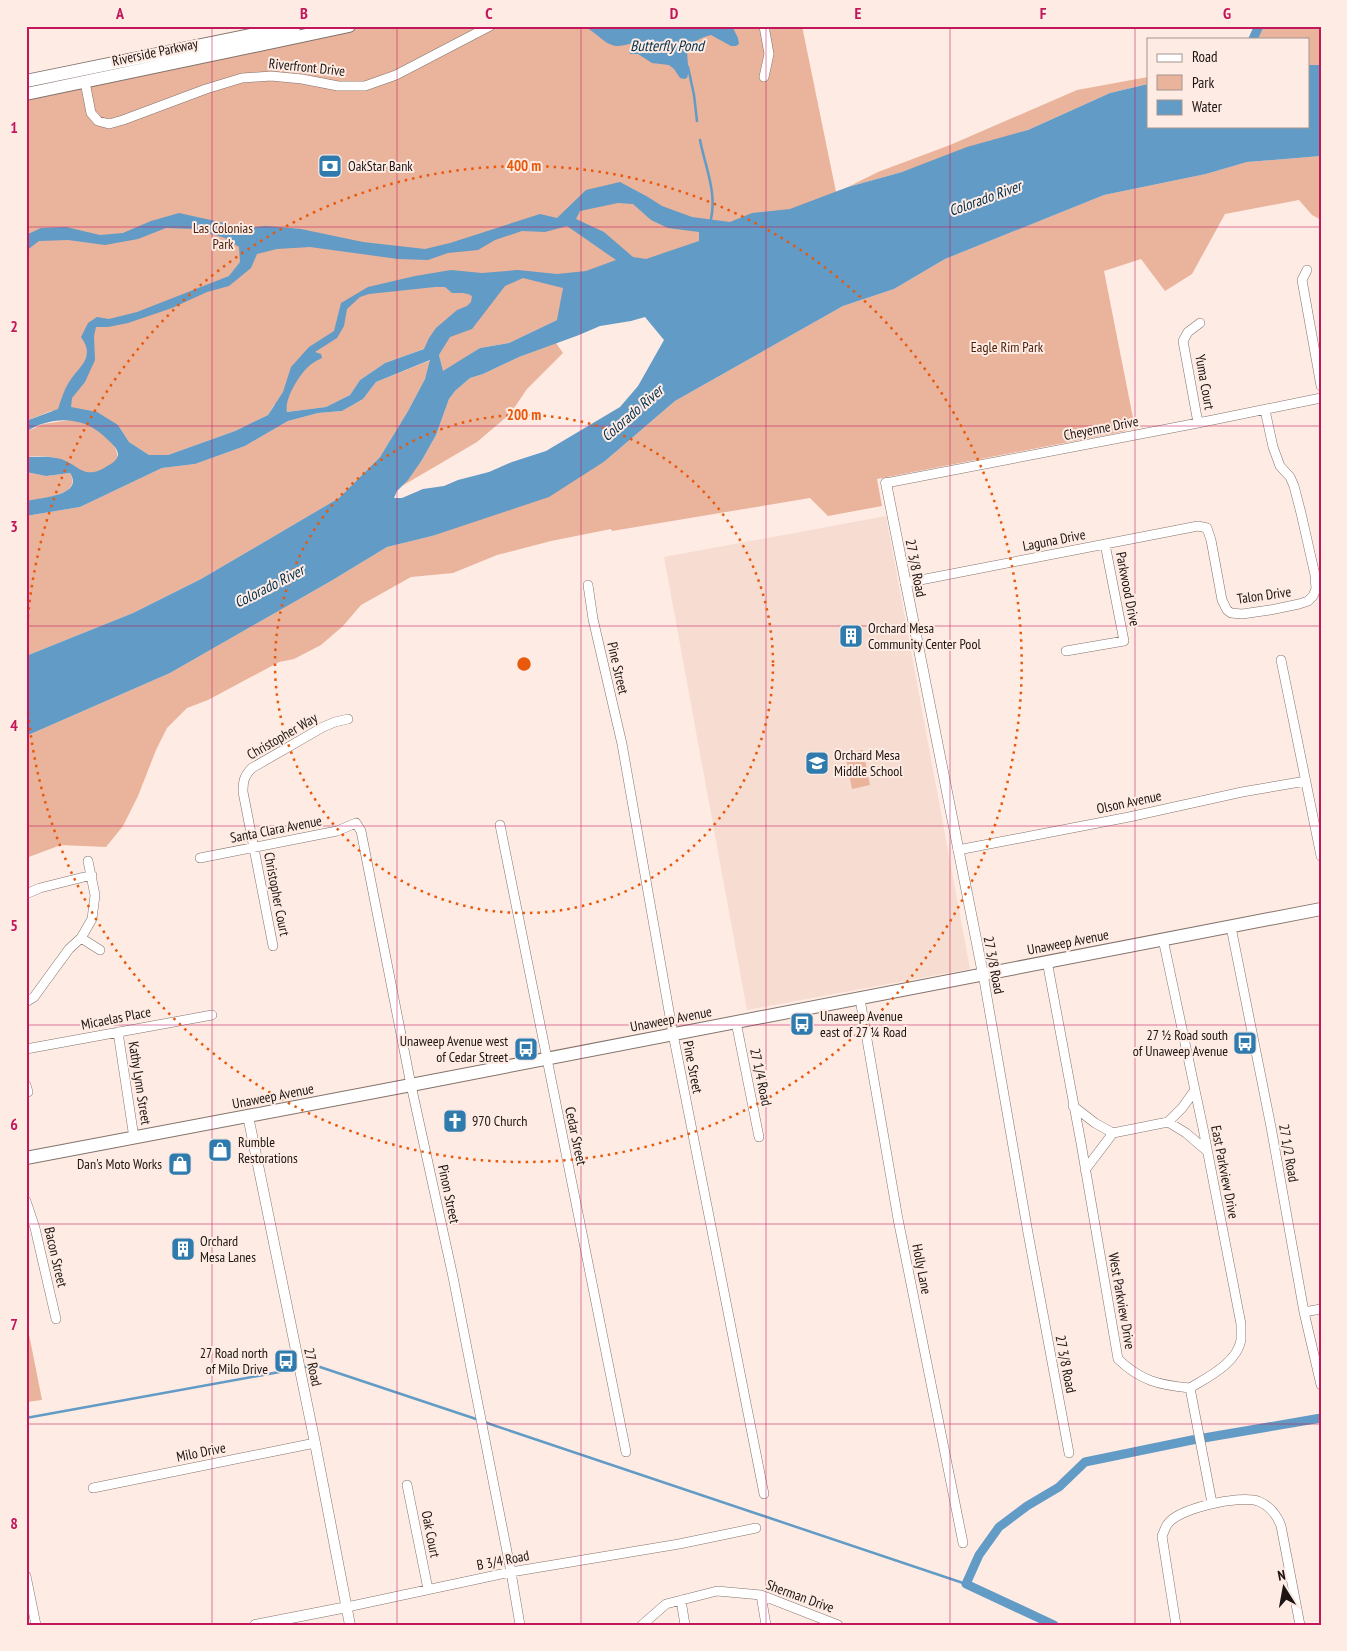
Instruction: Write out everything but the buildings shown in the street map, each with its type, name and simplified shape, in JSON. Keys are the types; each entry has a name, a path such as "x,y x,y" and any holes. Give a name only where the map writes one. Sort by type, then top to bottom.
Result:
{"main road":[{"name":"Riverside Parkway","path":"26,81 295,26"},
{"name":"Riverside Parkway","path":"26,94 349,26"},
{"name":"Unaweep Avenue","path":"26,1158 1321,909"}],"street":[{"name":"Riverfront Drive","path":"85,82 91,113 98,121 109,124 242,78 271,76 302,79 338,86 365,86 396,75 490,26"},
{"path":"764,26 769,54 764,77"},
{"path":"1307,270 1302,280 1321,386"},
{"name":"Yuma Court","path":"1198,424 1183,341 1188,332 1200,323"},
{"name":"Cheyenne Drive","path":"886,483 1198,424 1321,398"},
{"name":"Talon Drive","path":"1207,528 1222,600 1227,610 1231,613 1242,614 1299,604 1308,601 1313,596 1316,589 1315,575 1301,513 1290,477 1280,466 1265,410"},
{"name":"27 3/8 Road","path":"886,483 983,974 1069,1453"},
{"name":"Laguna Drive","path":"905,583 1198,526 1207,528"},
{"name":"Parkwood Drive","path":"1066,651 1124,641 1105,544"},
{"name":"Pine Street","path":"588,586 593,619 622,744 673,1034 764,1494"},
{"path":"1281,660 1321,856"},
{"name":"Christopher Way","path":"254,848 243,792 245,775 252,768 323,727 348,719"},
{"name":"Olson Avenue","path":"958,850 1129,817 1242,792 1306,781"},
{"name":"Santa Clara Avenue","path":"200,858 337,831 356,823"},
{"name":"Pinon Street","path":"356,823 361,831 411,1085 453,1277 520,1625"},
{"name":"Cedar Street","path":"500,825 626,1452"},
{"name":"Christopher Court","path":"254,848 273,946"},
{"path":"26,1002 34,998 69,949 81,938 92,919 95,895 88,861"},
{"path":"26,894 40,888 92,876"},
{"name":"27 1/2 Road","path":"1230,926 1271,1127 1304,1312 1321,1385"},
{"path":"81,938 100,950"},
{"name":"East Parkview Drive","path":"1163,939 1241,1324 1240,1341 1235,1353 1228,1362 1190,1388"},
{"name":"West Parkview Drive","path":"1047,961 1118,1359 1130,1371 1145,1380 1166,1386 1190,1388"},
{"name":"Holly Lane","path":"860,999 898,1219 962,1543"},
{"name":"Micaelas Place","path":"26,1049 212,1015"},
{"name":"27 1/4 Road","path":"736,1022 759,1136"},
{"name":"Kathy Lynn Street","path":"118,1032 134,1138"},
{"path":"1073,1106 1095,1123 1113,1133 1168,1122 1182,1108 1195,1090"},
{"name":"27 Road","path":"248,1116 350,1625"},
{"path":"1168,1122 1186,1133 1207,1151"},
{"path":"1085,1170 1113,1133"},
{"name":"Bacon Street","path":"26,1201 35,1228 56,1319"},
{"path":"1304,1312 1321,1309"},
{"path":"1190,1388 1212,1503"},
{"name":"Milo Drive","path":"93,1488 315,1443"},
{"name":"Oak Court","path":"407,1485 428,1589"},
{"path":"1176,1625 1162,1536 1167,1524 1177,1516 1212,1503 1248,1499 1260,1502 1271,1508 1278,1517 1300,1625"},
{"name":"B 3/4 Road","path":"255,1625 346,1608 511,1572 678,1544 756,1528"},
{"path":"26,1576 36,1625"},
{"name":"Sherman Drive","path":"642,1625 666,1604 717,1591 761,1594 838,1625"},
{"path":"761,1594 766,1625"},
{"path":"681,1600 685,1625"}],"shaded area":[{"name":"Orchard Mesa Middle School","path":"886,516 970,969 747,1010 664,557"}],"green space":[{"name":"Las Colonias Park","path":"370,26 802,26 836,192 599,292 557,320 509,343 480,348 443,372 439,355 446,343 437,344 385,363 360,380 350,395 326,407 287,412 285,405 287,401 274,405 268,415 235,431 168,455 149,455 129,442 118,425 51,411 26,421 26,98"},
{"path":"1264,26 1321,26 1321,65 1310,65 1310,38 1258,38"},
{"path":"1147,77 1147,84 1110,93 1028,130 902,172 848,187 878,172 950,145 1077,90"},
{"name":"Eagle Rim Park","path":"1321,156 1321,220 1312,215 1299,200 1225,214 1192,274 1165,291 1141,259 1104,271 1135,428 877,479 882,506 828,516 810,498 612,531 611,529 551,541 497,555 453,573 411,577 361,605 343,626 321,645 294,659 279,662 208,700 187,708 167,728 123,826 106,847 61,845 26,858 26,736 170,673 387,547 432,536 605,461 675,401 843,306 894,289 945,259 1104,195 1206,174 1247,162"},
{"path":"556,343 563,353 527,389 510,414 477,442 402,486 422,460 436,435 449,399 455,391 470,378"},
{"path":"431,360 425,379 380,457 339,498 201,579 133,613 26,656 26,516 80,507 162,468 195,464 245,446 288,421 318,413 342,411 363,399 376,382"},
{"path":"70,420 82,422 104,435 117,452 116,461 108,468 87,473 57,458 42,456 26,457 26,432 43,424"},
{"path":"26,472 46,476 70,473 71,487 50,497 26,501"},
{"path":"863,750 870,785 852,789 845,753"},
{"path":"26,1319 42,1400 26,1402"}],"water":[{"name":"Butterfly Pond","path":"581,26 732,26 739,44 731,46 711,35 696,41 691,45 687,54 688,73 687,78 684,79 680,78 669,65 652,63 638,54 630,54 629,51 633,43 619,46 612,45 591,30"},
{"name":"Colorado River","path":"1310,65 1321,65 1321,156 1247,162 1206,174 1104,195 945,259 894,289 843,306 675,401 605,461 549,497 432,536 387,547 170,673 26,736 26,656 133,613 201,579 339,498 380,457 425,379 430,360 376,382 363,399 342,411 318,413 288,421 245,446 195,464 162,468 80,507 26,516 26,501 50,497 66,491 71,487 73,481 70,473 46,476 26,472 26,457 57,458 65,460 87,472 93,472 112,463 118,456 115,447 98,431 79,422 57,421 36,426 26,432 26,421 58,409 67,385 86,356 87,351 81,337 88,323 97,317 109,319 137,312 229,276 240,262 239,247 225,238 194,229 166,228 138,239 105,245 68,240 39,241 26,251 26,235 41,228 66,227 100,235 123,233 151,221 179,213 247,228 266,226 301,229 363,242 425,249 450,243 540,214 557,218 586,190 620,182 662,206 692,217 730,222 752,213 790,209 848,187 902,172 967,147 1028,130 1110,93 1147,84 1147,128 1310,128","holes":["618,203 633,204 651,220 668,228 699,232 699,241 646,259 633,257 604,232 576,219 580,211","567,226 616,260 586,271 557,274 518,270 482,273 451,270 368,287 341,303 334,331 309,347 291,367 283,392 268,415 235,431 168,455 149,455 129,442 118,425 97,412 71,407 72,398 85,382 95,360 94,336 96,327 128,323 172,308 207,292 229,286 251,268 257,254 277,249 310,247 398,259 428,260 448,253 478,250 495,240 522,231 545,232","523,278 563,288 557,320 509,343 480,348 443,371 439,355 450,337 472,329 505,286","445,287 452,293 463,293 472,296 471,302 467,306 457,310 436,328 424,349 385,363 360,380 350,395 326,407 287,412 290,394 297,381 309,366 322,358 321,354 315,352 337,338 344,326 347,309 360,297 369,294","645,317 664,340 638,386 620,407 546,451 444,486 423,489 402,498 394,498 397,491 408,480 422,460 436,435 449,399 470,378 600,326"]}],"waterway":[{"path":"1253,38 1259,26"},
{"path":"688,67 697,121"},
{"path":"700,140 713,199 711,219"},
{"path":"301,1368 314,1365 479,1420"},
{"path":"26,1418 296,1369"},
{"path":"1054,1625 966,1584 979,1555 999,1527 1027,1506 1059,1487 1085,1462 1192,1440 1321,1418"},
{"path":"484,1422 966,1584"}],"place":[{"name":"OakStar Bank","path":"330,166"},
{"name":"Orchard Mesa Community Center Pool","path":"851,636"},
{"name":"Orchard Mesa Middle School","path":"817,763"},
{"name":"Unaweep Avenue east of 27 ¼ Road","path":"802,1024"},
{"name":"27 ½ Road south of Unaweep Avenue","path":"1245,1043"},
{"name":"Unaweep Avenue west of Cedar Street","path":"526,1049"},
{"name":"970 Church","path":"455,1121"},
{"name":"Rumble Restorations","path":"220,1150"},
{"name":"Dan's Moto Works","path":"180,1164"},
{"name":"Orchard Mesa Lanes","path":"183,1249"},
{"name":"27 Road north of Milo Drive","path":"286,1361"}]}
